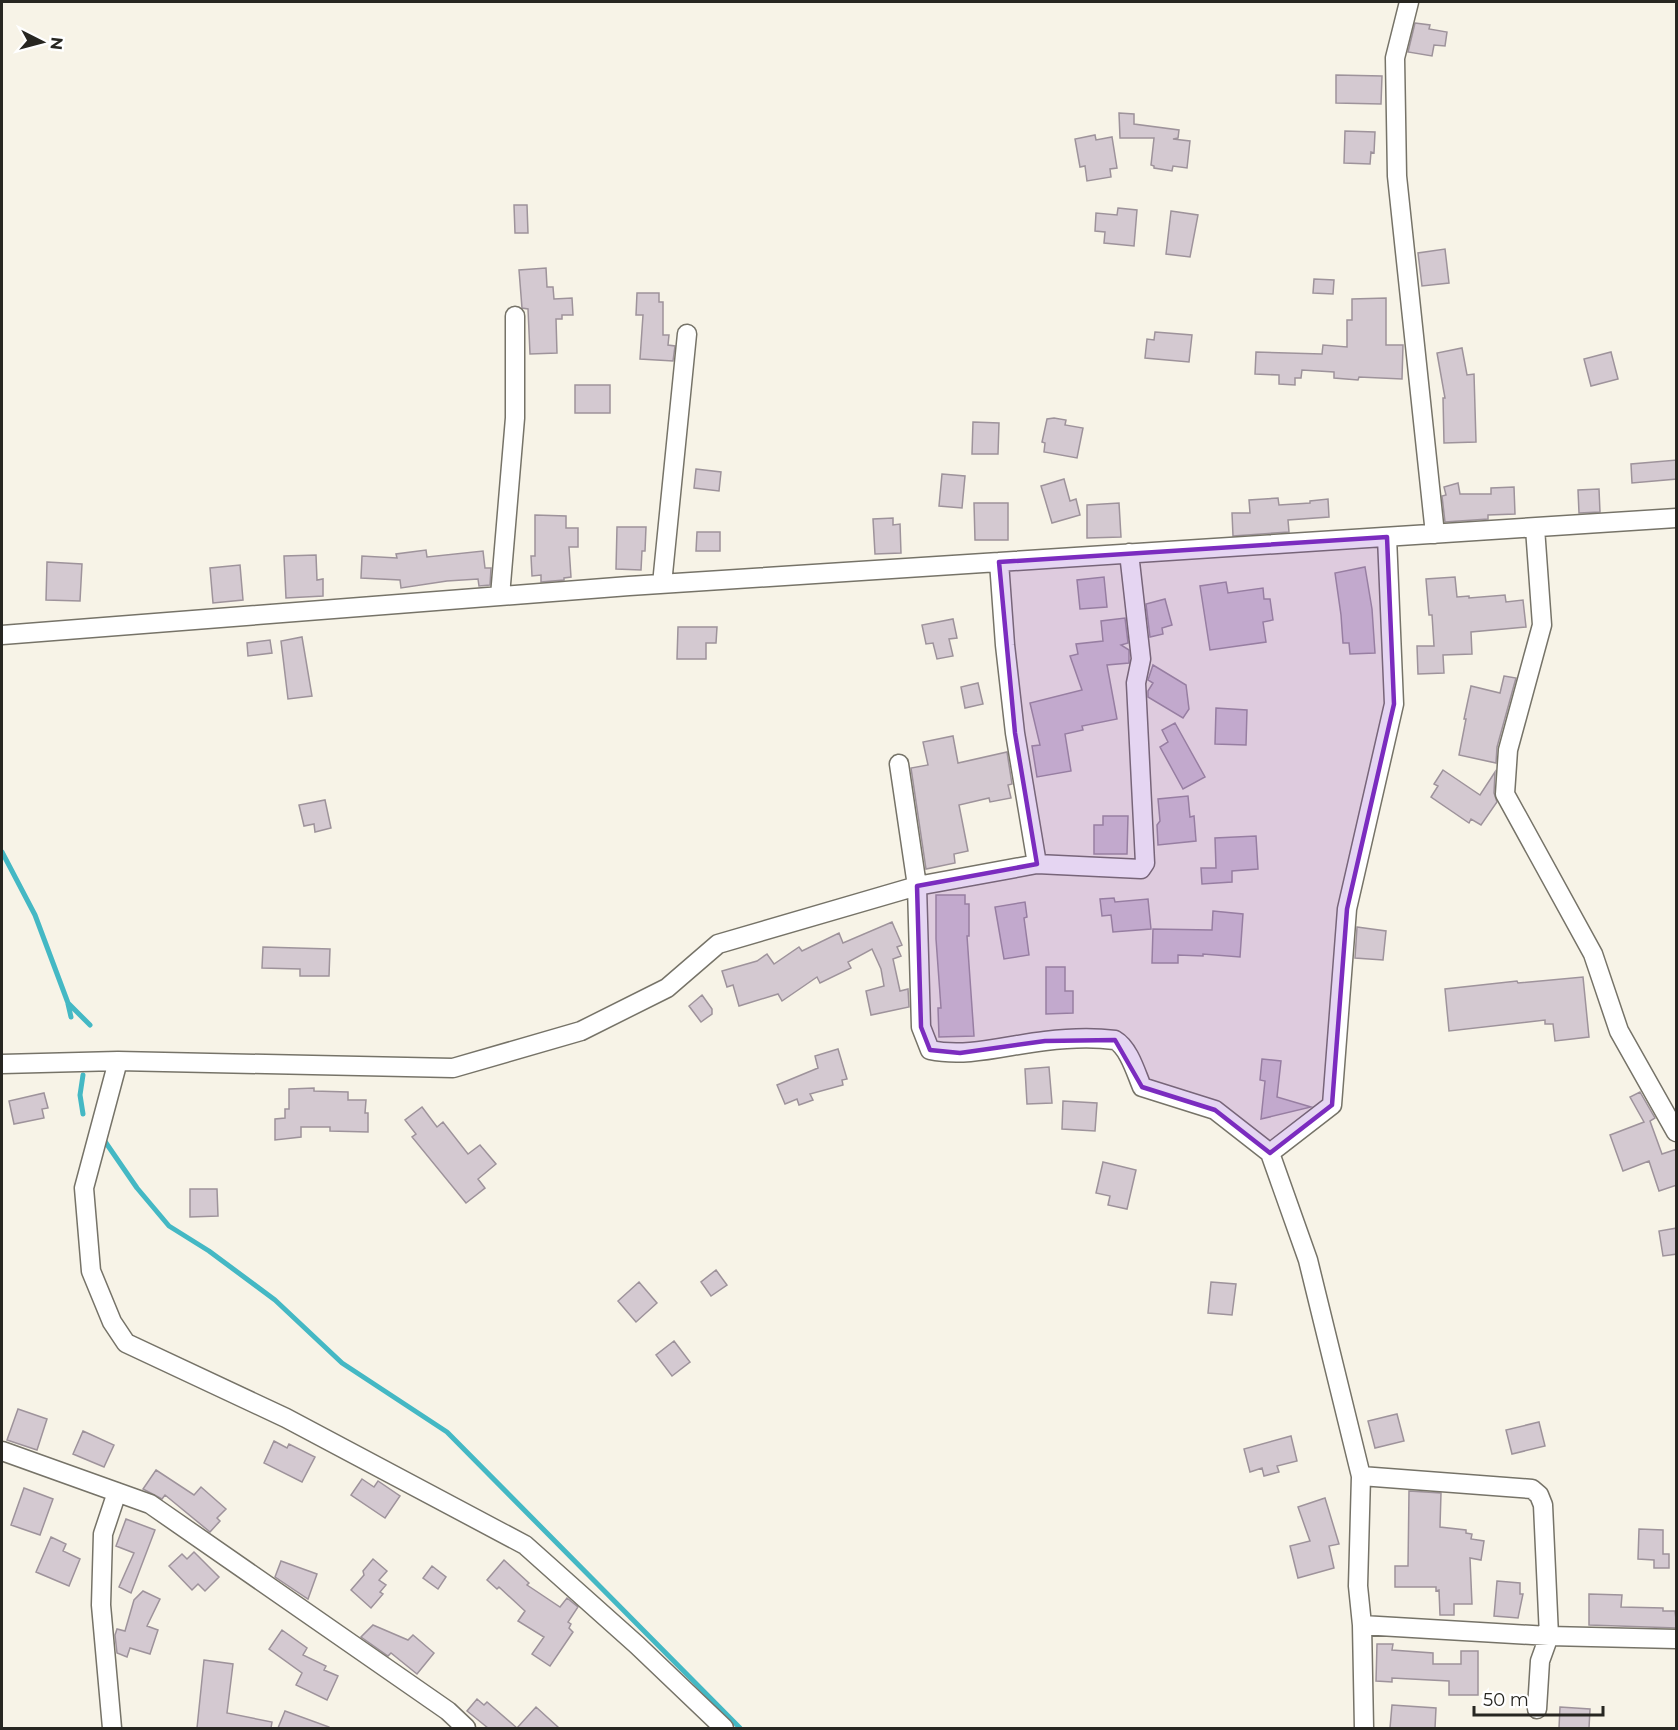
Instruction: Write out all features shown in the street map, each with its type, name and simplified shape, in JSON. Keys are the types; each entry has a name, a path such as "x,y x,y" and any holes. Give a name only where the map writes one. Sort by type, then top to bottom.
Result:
{"street":[{"path":"1409,2 1395,58 1397,176 1435,534"},
{"path":"500,596 515,418 515,316"},
{"path":"662,584 687,334"},
{"path":"2,635 662,584 1677,519"},
{"path":"1535,528 1542,625 1508,750 1505,794 1593,954 1619,1031 1677,1132"},
{"path":"1270,1153 1332,1104 1347,909 1394,704 1386,537"},
{"path":"2,1064 118,1061 453,1068 581,1031 667,988 718,944 917,886 1037,864 1141,869 1145,863 1136,683 1141,659 1129,553"},
{"path":"999,562 1015,733 1037,864"},
{"path":"899,764 917,886 921,1027 930,1050 960,1053 1078,1038 1115,1040 1120,1042 1125,1050 1142,1087 1215,1110 1270,1153 1308,1260 1361,1476 1358,1586 1362,1625 1364,1728"},
{"path":"118,1061 84,1188 91,1271 112,1322 126,1343 286,1418 525,1545 637,1645 724,1728"},
{"path":"2,1451 150,1504 448,1711 466,1728"},
{"path":"1361,1476 1532,1489 1539,1495 1543,1505 1549,1636 1540,1661 1538,1709"},
{"path":"112,1728 101,1605 103,1534 117,1492"},
{"path":"1362,1625 1549,1636 1677,1639"}],"highlighted area":[{"path":"1387,537 1394,704 1347,909 1332,1105 1270,1153 1215,1110 1142,1087 1115,1040 1045,1041 960,1053 930,1050 921,1027 917,886 1037,864 1015,733 999,562"}],"building":[{"path":"1415,23 1430,25 1429,29 1447,32 1445,46 1434,45 1432,56 1408,52"},
{"path":"1336,75 1382,76 1381,104 1336,103"},
{"path":"1119,113 1134,114 1134,124 1179,130 1178,138 1173,139 1190,141 1187,168 1173,166 1172,171 1154,168 1151,165 1154,138 1120,138"},
{"path":"1345,131 1375,132 1374,153 1371,152 1370,164 1344,163"},
{"path":"1095,135 1096,140 1112,137 1117,168 1110,169 1111,177 1087,181 1085,166 1080,167 1075,139"},
{"path":"514,205 527,205 528,233 515,233"},
{"path":"1118,208 1137,210 1134,246 1104,243 1105,232 1095,231 1096,213 1117,215"},
{"path":"1171,211 1198,215 1190,257 1166,254"},
{"path":"1445,249 1449,283 1422,286 1418,253"},
{"path":"546,268 547,287 553,287 554,299 572,298 573,315 562,315 562,319 556,319 557,353 530,354 528,309 522,308 519,270"},
{"path":"1314,279 1334,280 1333,294 1313,293"},
{"path":"637,293 659,293 659,302 663,302 663,335 669,335 668,345 675,346 673,361 640,359 643,315 636,315"},
{"path":"1386,298 1386,345 1403,345 1402,379 1334,378 1334,372 1302,370 1301,378 1295,378 1295,385 1279,384 1279,375 1255,374 1256,352 1322,354 1323,345 1347,347 1347,320 1352,320 1352,299"},
{"path":"1155,332 1192,335 1189,362 1145,358 1147,339 1154,340"},
{"path":"1462,348 1467,375 1474,374 1476,442 1444,443 1443,398 1445,398 1437,353"},
{"path":"1611,352 1618,379 1591,386 1584,359"},
{"path":"575,385 610,385 610,413 575,413"},
{"path":"1047,419 1066,420 1065,425 1083,428 1077,458 1044,452 1045,443 1042,442"},
{"path":"973,422 999,423 998,454 972,454"},
{"path":"1677,460 1677,479 1632,483 1631,464"},
{"path":"696,469 721,472 719,491 694,488"},
{"path":"942,474 965,476 962,508 939,506"},
{"path":"1064,479 1070,501 1076,499 1080,515 1052,523 1041,486"},
{"path":"1458,483 1460,494 1491,494 1491,488 1514,487 1515,514 1488,515 1488,519 1445,522 1442,496 1446,495 1444,487"},
{"path":"1599,489 1600,512 1579,513 1578,490"},
{"path":"1278,498 1279,505 1328,499 1329,517 1288,520 1289,532 1233,536 1232,513 1250,513 1249,500"},
{"path":"974,503 1008,503 1008,540 975,540"},
{"path":"1119,503 1121,537 1087,538 1087,505"},
{"path":"535,515 566,516 566,528 578,528 578,547 569,547 571,577 564,578 564,580 541,582 541,575 532,576 531,556 535,556"},
{"path":"893,518 893,525 900,524 901,553 875,554 873,519"},
{"path":"617,527 646,527 641,570 616,569"},
{"path":"697,532 720,532 720,551 696,551"},
{"path":"426,550 427,557 483,551 485,568 491,568 490,585 479,586 478,579 401,588 400,580 361,578 362,556 397,558 396,554"},
{"path":"316,555 317,580 323,579 323,596 286,598 284,556"},
{"path":"47,562 82,564 80,601 46,600"},
{"path":"240,565 243,600 213,603 210,568"},
{"path":"1365,567 1372,609 1375,653 1350,654 1349,643 1343,643 1335,573"},
{"path":"1104,577 1107,607 1080,609 1077,580"},
{"path":"1455,577 1457,597 1505,595 1506,602 1523,600 1526,627 1471,632 1472,654 1443,655 1444,673 1418,674 1417,646 1434,646 1426,579"},
{"path":"1226,582 1228,593 1263,588 1264,599 1270,599 1273,620 1263,622 1266,642 1210,650 1200,586"},
{"path":"1165,599 1172,625 1162,628 1163,634 1150,637 1146,604"},
{"path":"1125,618 1128,643 1121,645 1129,650 1129,663 1107,665 1117,719 1082,726 1083,730 1065,734 1071,771 1037,777 1032,746 1040,745 1030,703 1082,690 1070,656 1078,654 1076,644 1103,641 1101,621"},
{"path":"953,619 957,638 949,639 953,656 937,659 933,643 926,644 922,625"},
{"path":"678,627 717,627 716,643 706,643 706,659 677,659"},
{"path":"302,637 312,696 288,699 281,641"},
{"path":"270,640 272,653 248,656 247,643"},
{"path":"1153,665 1186,685 1189,709 1183,718 1148,697 1148,691 1153,683 1148,680"},
{"path":"1504,676 1516,678 1497,747 1496,763 1459,755 1471,686 1500,693"},
{"path":"978,683 983,704 965,708 961,687"},
{"path":"1216,708 1247,710 1246,745 1215,744"},
{"path":"1175,723 1205,777 1183,789 1160,747 1168,742 1162,730"},
{"path":"953,736 958,763 1007,752 1012,784 1008,785 1011,798 990,802 989,798 959,805 968,851 954,854 955,863 926,869 911,768 928,765 923,742"},
{"path":"1443,770 1480,795 1495,772 1494,793 1497,802 1481,825 1471,819 1469,823 1431,797 1438,786 1434,784"},
{"path":"1188,796 1190,817 1194,816 1196,841 1158,845 1157,825 1160,821 1158,799"},
{"path":"325,800 331,828 315,832 314,824 304,826 299,805"},
{"path":"1103,816 1128,816 1127,854 1094,854 1094,825 1103,825"},
{"path":"1256,836 1258,869 1232,871 1232,882 1202,884 1201,868 1216,868 1215,838"},
{"path":"936,895 965,895 965,904 969,904 969,936 967,936 974,1036 939,1037 938,1008 941,1008 936,939"},
{"path":"1114,898 1115,902 1148,899 1151,929 1113,932 1111,915 1102,916 1100,899"},
{"path":"1025,902 1027,917 1024,918 1029,955 1004,959 995,907"},
{"path":"1213,911 1243,914 1240,957 1203,954 1203,956 1178,955 1178,963 1152,963 1153,929 1212,930"},
{"path":"892,922 902,945 897,947 901,956 893,959 900,991 908,989 909,1007 871,1015 866,991 884,986 881,969 872,949 848,962 851,968 820,983 817,977 782,1001 778,994 739,1006 733,985 727,987 722,971 757,961 767,954 774,964 799,947 802,951 839,933 843,943"},
{"path":"1357,927 1386,931 1383,960 1355,958"},
{"path":"263,947 330,949 329,976 300,976 300,969 262,968"},
{"path":"1046,967 1065,967 1065,991 1073,991 1073,1013 1046,1014"},
{"path":"1583,977 1589,1037 1555,1041 1553,1024 1545,1024 1545,1020 1449,1031 1445,989"},
{"path":"702,995 712,1009 712,1014 701,1022 689,1006"},
{"path":"838,1049 847,1079 842,1080 843,1085 810,1094 813,1100 799,1105 797,1099 785,1104 777,1085 818,1068 815,1056"},
{"path":"1262,1059 1281,1061 1277,1097 1311,1107 1261,1119 1265,1081 1260,1080"},
{"path":"1049,1067 1052,1103 1027,1104 1025,1069"},
{"path":"314,1088 314,1091 348,1092 348,1100 366,1100 365,1113 368,1113 368,1132 330,1131 330,1127 301,1127 301,1137 275,1140 275,1119 285,1118 285,1109 289,1109 289,1089"},
{"path":"1640,1092 1655,1118 1650,1121 1662,1154 1677,1149 1677,1185 1659,1191 1649,1161 1623,1171 1610,1135 1644,1122 1630,1097"},
{"path":"44,1093 48,1108 42,1109 44,1118 14,1124 9,1101"},
{"path":"1063,1101 1097,1103 1095,1131 1062,1129"},
{"path":"422,1107 437,1127 443,1122 468,1154 480,1145 496,1164 478,1179 485,1188 466,1203 412,1137 416,1134 405,1120"},
{"path":"1103,1162 1136,1170 1127,1209 1108,1205 1110,1196 1096,1193"},
{"path":"190,1189 217,1189 218,1216 190,1217"},
{"path":"1677,1228 1677,1254 1663,1256 1659,1231"},
{"path":"716,1270 727,1285 711,1296 701,1282"},
{"path":"639,1282 657,1303 636,1322 618,1301"},
{"path":"1211,1282 1236,1284 1232,1315 1208,1313"},
{"path":"674,1341 690,1362 672,1376 656,1355"},
{"path":"18,1409 47,1419 37,1450 7,1440"},
{"path":"1397,1414 1404,1441 1375,1448 1368,1421"},
{"path":"1539,1422 1545,1446 1512,1454 1506,1430"},
{"path":"83,1431 114,1445 104,1467 73,1454"},
{"path":"1291,1436 1297,1461 1277,1466 1279,1472 1264,1476 1262,1468 1250,1472 1244,1449"},
{"path":"274,1441 287,1448 289,1444 315,1457 302,1482 264,1463"},
{"path":"156,1470 194,1495 201,1487 226,1509 217,1518 220,1521 210,1532 165,1495 162,1499 143,1489"},
{"path":"362,1479 374,1487 378,1481 400,1496 385,1518 351,1495"},
{"path":"24,1488 53,1499 40,1535 11,1525"},
{"path":"1409,1491 1441,1493 1440,1527 1466,1530 1466,1533 1472,1534 1471,1539 1484,1541 1481,1560 1470,1558 1472,1604 1454,1604 1454,1615 1440,1615 1439,1590 1436,1591 1436,1587 1395,1587 1395,1566 1408,1566"},
{"path":"1325,1498 1339,1544 1329,1546 1334,1568 1298,1578 1290,1546 1310,1541 1298,1507"},
{"path":"126,1519 155,1530 131,1593 119,1587 134,1553 116,1546"},
{"path":"1639,1529 1663,1530 1663,1554 1669,1554 1669,1568 1654,1568 1654,1560 1638,1559"},
{"path":"51,1537 66,1544 63,1551 80,1559 69,1586 36,1572"},
{"path":"194,1552 219,1577 205,1591 198,1584 192,1590 169,1566 182,1554 187,1559"},
{"path":"373,1559 387,1571 379,1580 386,1585 380,1592 383,1594 371,1608 351,1590 364,1575 363,1571"},
{"path":"504,1560 529,1583 527,1585 560,1607 567,1598 578,1607 568,1622 573,1632 550,1666 532,1654 544,1637 518,1621 525,1611 499,1587 497,1589 487,1580"},
{"path":"281,1561 317,1574 308,1599 275,1577"},
{"path":"432,1566 446,1577 438,1589 423,1578"},
{"path":"1497,1581 1520,1583 1520,1594 1523,1594 1518,1618 1494,1616"},
{"path":"143,1591 160,1599 147,1626 158,1630 150,1654 130,1648 127,1657 117,1653 115,1635 117,1629 125,1631 134,1600"},
{"path":"1589,1594 1622,1595 1621,1607 1663,1608 1663,1611 1675,1611 1677,1628 1589,1625"},
{"path":"373,1625 408,1640 413,1635 434,1653 417,1674 391,1653 388,1656 361,1637"},
{"path":"282,1630 307,1648 303,1655 326,1666 324,1670 338,1676 327,1700 296,1685 302,1673 269,1649"},
{"path":"1377,1644 1393,1644 1392,1650 1433,1653 1433,1664 1461,1664 1461,1651 1478,1651 1478,1695 1449,1695 1449,1681 1392,1678 1392,1682 1376,1681"},
{"path":"204,1660 233,1664 227,1713 272,1722 271,1728 197,1728"},
{"path":"477,1699 484,1705 487,1702 517,1728 488,1728 467,1711"},
{"path":"1392,1705 1436,1708 1435,1728 1390,1728"},
{"path":"536,1707 559,1728 517,1728"},
{"path":"1560,1707 1590,1709 1589,1728 1559,1728"},
{"path":"285,1711 329,1727 329,1728 278,1728"}],"waterway":[{"path":"2,852 35,915 68,1003 90,1025"},
{"path":"68,1004 71,1017"},
{"path":"83,1075 80,1095 83,1114"},
{"path":"104,1140 137,1188 169,1226 209,1251 275,1300 342,1363 447,1432 740,1728"}]}
